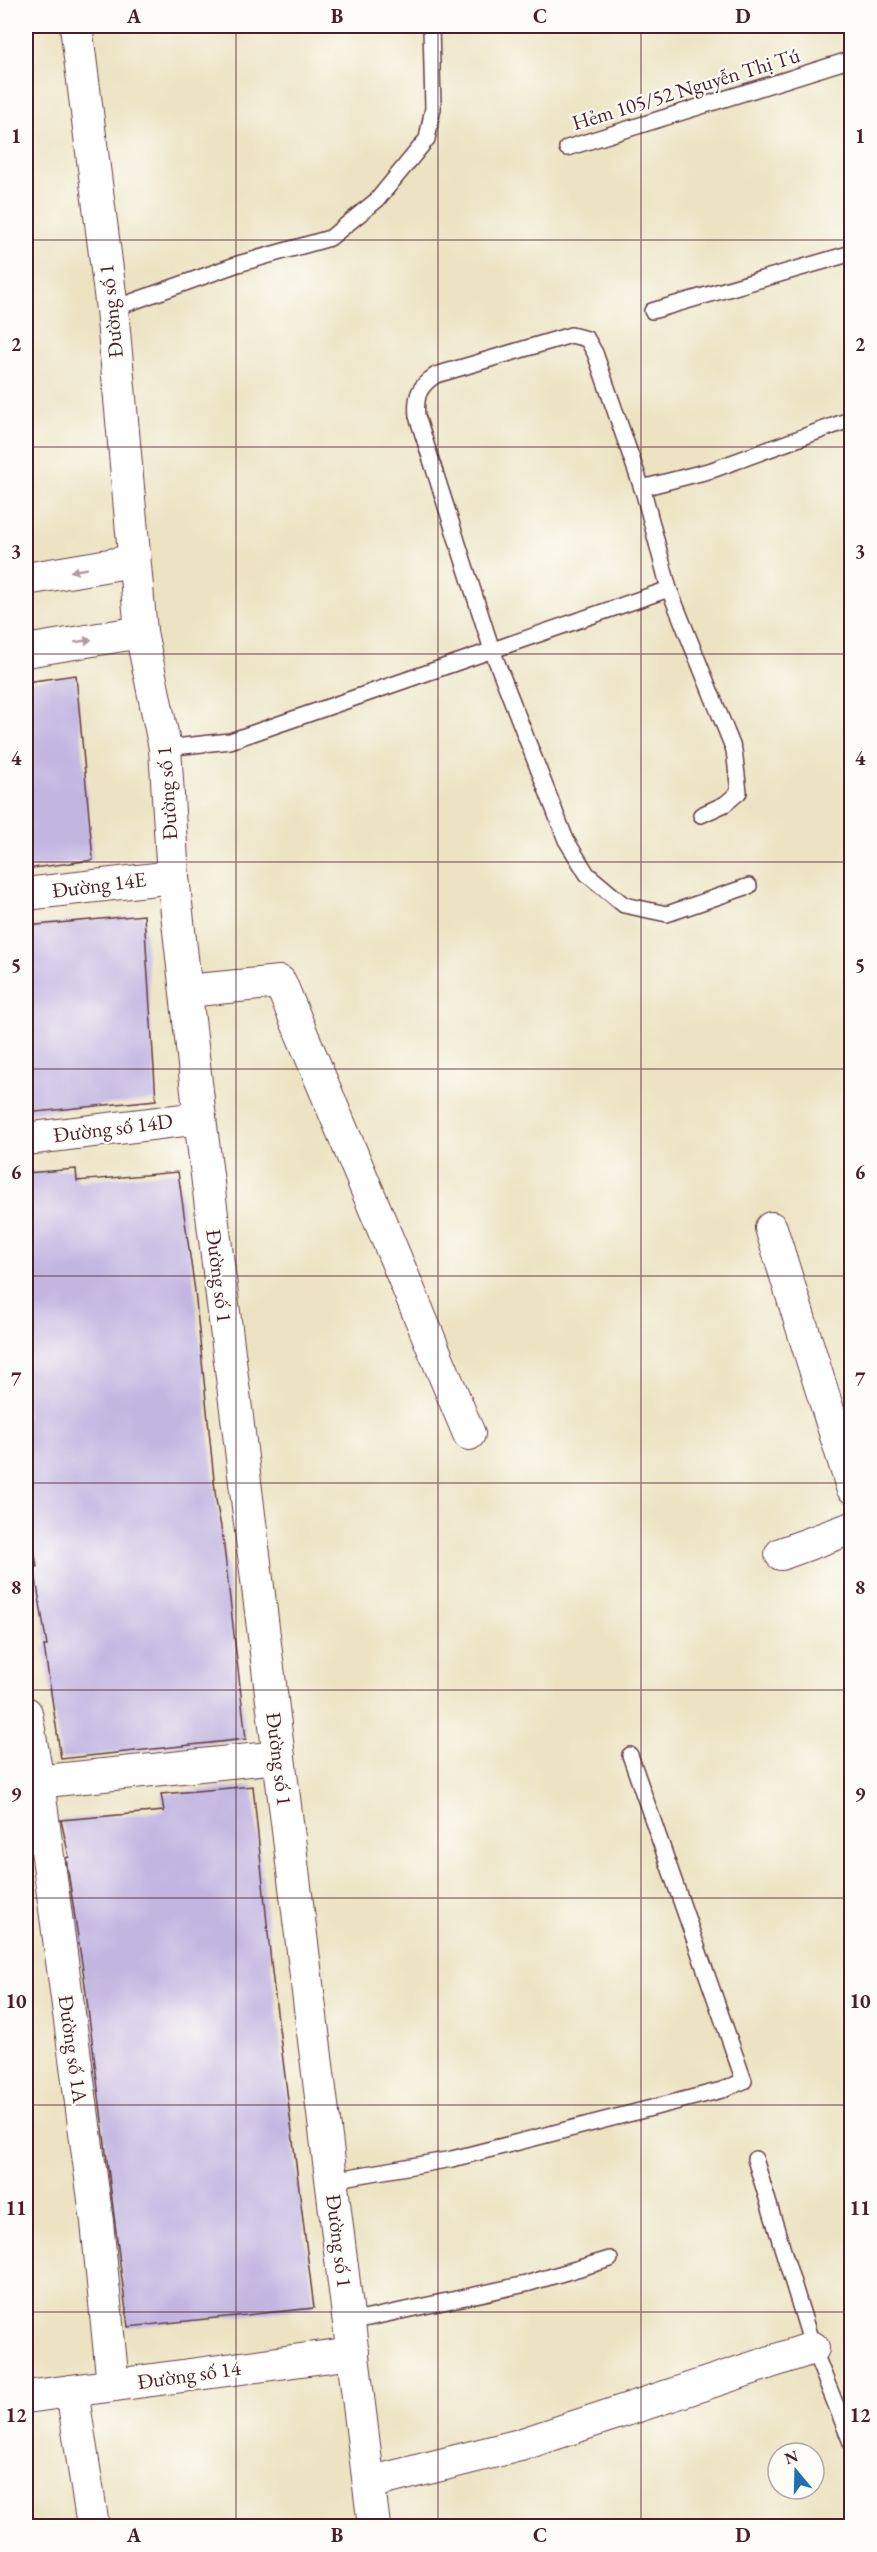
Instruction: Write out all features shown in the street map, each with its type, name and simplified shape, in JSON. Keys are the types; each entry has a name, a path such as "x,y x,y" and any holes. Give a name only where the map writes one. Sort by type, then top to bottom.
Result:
{"street":[{"name":"Đường số 1","path":"76,26 112,309 141,632 165,748 173,877 200,1118 374,2526"},
{"path":"26,579 134,561"},
{"path":"26,651 141,632"},
{"name":"Đường 14E","path":"26,894 173,877"},
{"path":"186,991 280,982 469,1434"},
{"name":"Đường số 14D","path":"26,1139 200,1118"},
{"path":"771,1228 852,1487"},
{"path":"781,1554 852,1528"},
{"name":"Đường số 1A","path":"26,1713 32,1782 97,2222 113,2385"},
{"path":"32,1782 279,1757"},
{"path":"369,2483 520,2445 813,2348"},
{"name":"Đường số 14","path":"26,2397 353,2354"},
{"path":"72,2391 93,2526"}],"lane":[{"path":"112,309 238,264 330,238 377,200 427,139 433,108 431,26"},
{"name":"Hẻm 105/52 Nguyễn Thị Tú","path":"567,148 852,58"},
{"path":"652,312 852,254"},
{"path":"701,814 725,804 739,792 734,750 669,589 642,488 595,353 586,339 571,335 436,375 422,384 415,400 417,416 492,650 566,840 587,874 624,905 667,914 748,886"},
{"path":"642,488 712,470 852,419"},
{"path":"165,748 230,741 669,589"},
{"path":"332,2180 452,2159 722,2090 744,2081 630,1755"},
{"path":"754,2159 813,2348 852,2445"},
{"path":"350,2322 526,2284 610,2259"}],"building":[{"path":"76,675 93,860 26,869 26,682"},
{"path":"144,915 156,1100 26,1113 26,1022 29,1022 26,926"},
{"path":"76,1169 77,1181 178,1172 195,1291 216,1500 223,1538 246,1739 61,1759 44,1646 47,1646 34,1567 37,1567 26,1501 26,1173"},
{"path":"253,1786 272,1972 314,2308 128,2327 84,1977 66,1858 69,1857 61,1820 164,1811 161,1794"}]}
